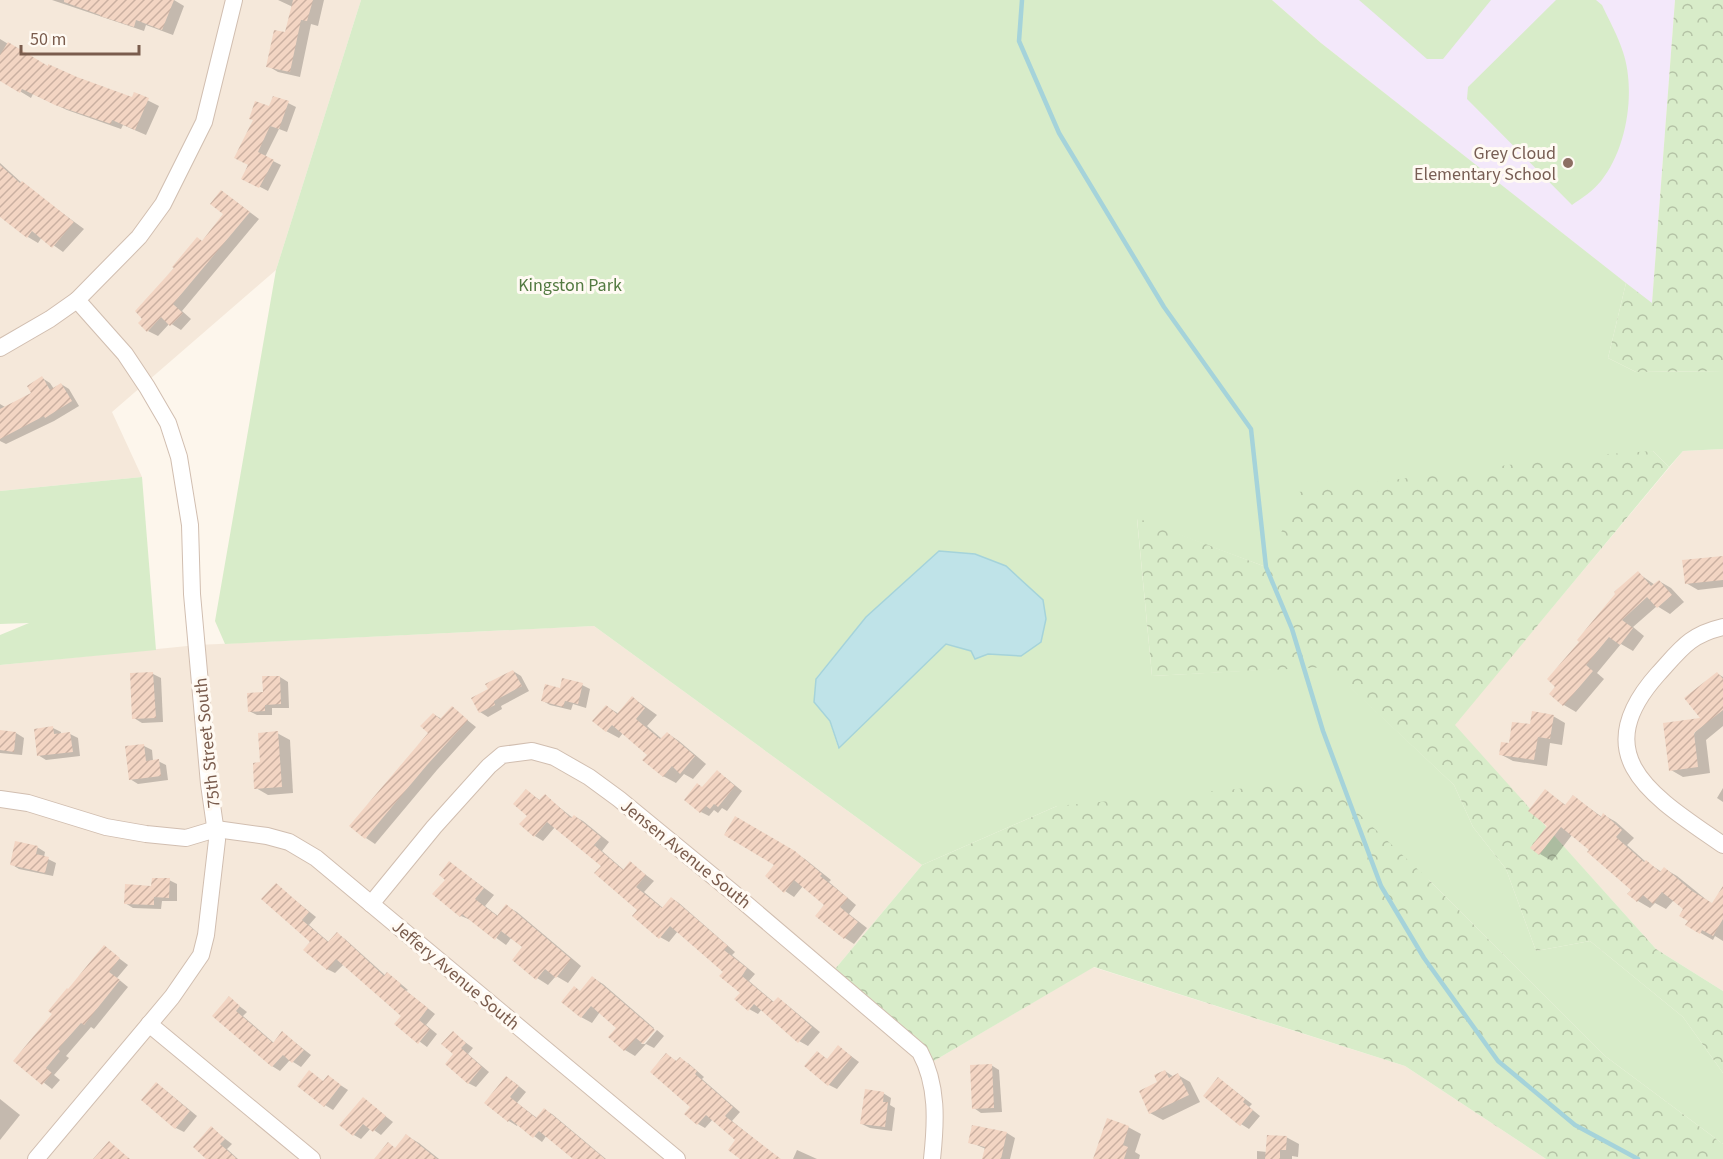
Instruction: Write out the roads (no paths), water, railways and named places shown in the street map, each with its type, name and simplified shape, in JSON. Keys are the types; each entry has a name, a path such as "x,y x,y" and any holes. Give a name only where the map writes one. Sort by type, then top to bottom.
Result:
{"street":[{"path":"0,348 50,319 77,300 139,237 163,204 204,122 234,0"},
{"name":"75th Street South","path":"36,1159 149,1024 201,955 206,935 217,840 209,784 192,594 190,525 179,457 168,423 147,387 125,354 77,300"},
{"path":"1723,627 1700,633 1687,642 1649,684 1632,709 1626,732 1628,758 1644,785 1679,814 1723,845"},
{"name":"Jensen Avenue South","path":"372,904 434,826 489,766 502,756 532,751 554,757 589,777 619,799 920,1052 927,1065 935,1104 932,1159"},
{"path":"0,800 28,803 106,827 146,834 186,838 216,829"},
{"name":"Jeffery Avenue South","path":"216,829 267,836 289,842 316,858 677,1159"},
{"path":"149,1024 312,1159"}],"water":[{"path":"939,551 975,554 1006,566 1043,600 1046,619 1041,642 1021,656 988,654 975,659 971,651 946,644 839,748 830,721 814,702 816,679 866,617"}],"waterway":[{"path":"1022,0 1019,41 1059,133 1164,307 1251,429 1266,567 1292,629 1323,731 1381,886 1424,958 1498,1061 1575,1125 1638,1159"}],"place":[{"name":"Grey Cloud Elementary School","path":"1568,163"}],"park label":[{"name":"Kingston Park","path":"570,285"}]}
